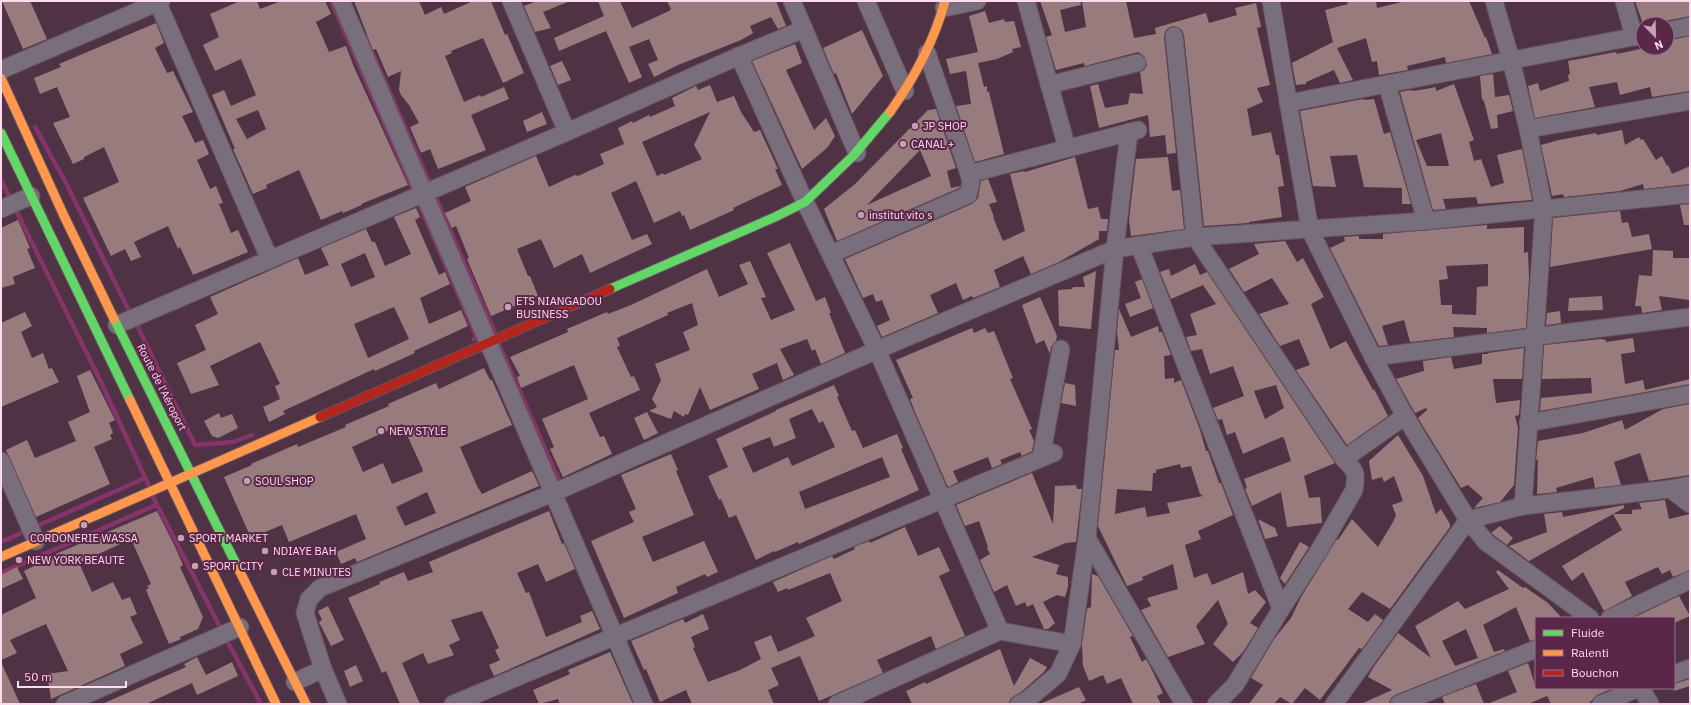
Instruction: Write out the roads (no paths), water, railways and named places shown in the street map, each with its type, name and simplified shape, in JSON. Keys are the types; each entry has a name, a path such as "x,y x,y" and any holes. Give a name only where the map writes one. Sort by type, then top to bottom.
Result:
{"main road":[{"path":"1,557 775,218 805,202 857,153 886,120 905,91 926,53 938,26 944,4"},
{"name":"Route de l'Aéroport","path":"1,78 64,216 117,325 306,704"},
{"path":"1,133 276,704"}],"street":[{"path":"341,1 644,704"},
{"path":"511,1 567,132"},
{"path":"792,1 857,153"},
{"path":"866,1 905,91"},
{"path":"944,4 977,1"},
{"path":"1026,1 1067,148"},
{"path":"1494,1 1511,60 1528,129 1544,209 1523,506"},
{"path":"1624,1 1635,28"},
{"path":"1,70 158,2 270,260"},
{"path":"1275,2 1288,103 1310,230 1373,357 1405,416 1468,520 1486,542 1589,617"},
{"path":"1675,29 1690,26"},
{"path":"117,325 567,132 739,56 804,30"},
{"path":"1174,36 1195,237 1344,459 1355,470 1356,479 1354,490 1320,549 1235,685 1216,704"},
{"path":"1288,103 1635,37"},
{"path":"831,254 968,195 971,182 969,174 926,53"},
{"path":"739,56 805,202 877,350 1000,631"},
{"path":"1049,85 1137,63"},
{"path":"1387,84 1426,221"},
{"path":"1528,129 1690,101"},
{"path":"969,174 1133,131 1115,249 1087,538 1072,644 1058,674 1025,703"},
{"path":"338,704 324,669 305,613 309,599 320,588 553,493 877,350 1115,249 1195,237 1426,221 1690,194"},
{"path":"1,209 31,196"},
{"path":"1139,245 1281,610"},
{"path":"1373,357 1534,338 1690,317"},
{"path":"452,704 1047,456 1061,349"},
{"path":"1528,423 1690,394"},
{"path":"1344,459 1405,416"},
{"path":"1,462 36,541"},
{"path":"1334,704 1468,520 1523,506 1670,489 1690,485"},
{"path":"1670,489 1690,504"},
{"path":"1087,538 1184,704"},
{"path":"1612,617 1690,580"},
{"path":"65,704 240,627"},
{"path":"837,704 1000,631 1072,644"},
{"path":"1399,704 1432,698 1535,648"},
{"path":"1675,674 1690,668"},
{"path":"295,682 324,669"},
{"path":"1601,704 1638,689"},
{"path":"1641,689 1650,704"}],"waterway":[{"path":"331,1 477,338 474,339"},
{"path":"365,36 431,186"},
{"path":"35,127 67,185 131,315"},
{"path":"1,180 100,380 149,486"},
{"path":"434,193 495,333"},
{"path":"135,321 195,445 233,442 252,435"},
{"path":"499,344 561,485"},
{"path":"1,542 145,478"},
{"path":"153,497 222,631"},
{"path":"1,573 156,505"},
{"path":"225,637 261,704"}],"place":[{"name":"JP SHOP","path":"915,126"},
{"name":"CANAL +","path":"903,144"},
{"name":"institut vito s","path":"861,215"},
{"name":"ETS NIANGADOU BUSINESS","path":"508,307"},
{"name":"NEW STYLE","path":"381,431"},
{"name":"SOUL SHOP","path":"247,481"},
{"name":"CORDONERIE WASSA","path":"84,525"},
{"name":"SPORT MARKET","path":"181,538"},
{"name":"NDIAYE BAH","path":"265,551"},
{"name":"NEW YORK BEAUTE","path":"19,560"},
{"name":"SPORT CITY","path":"195,566"},
{"name":"CLE MINUTES","path":"274,572"}]}
